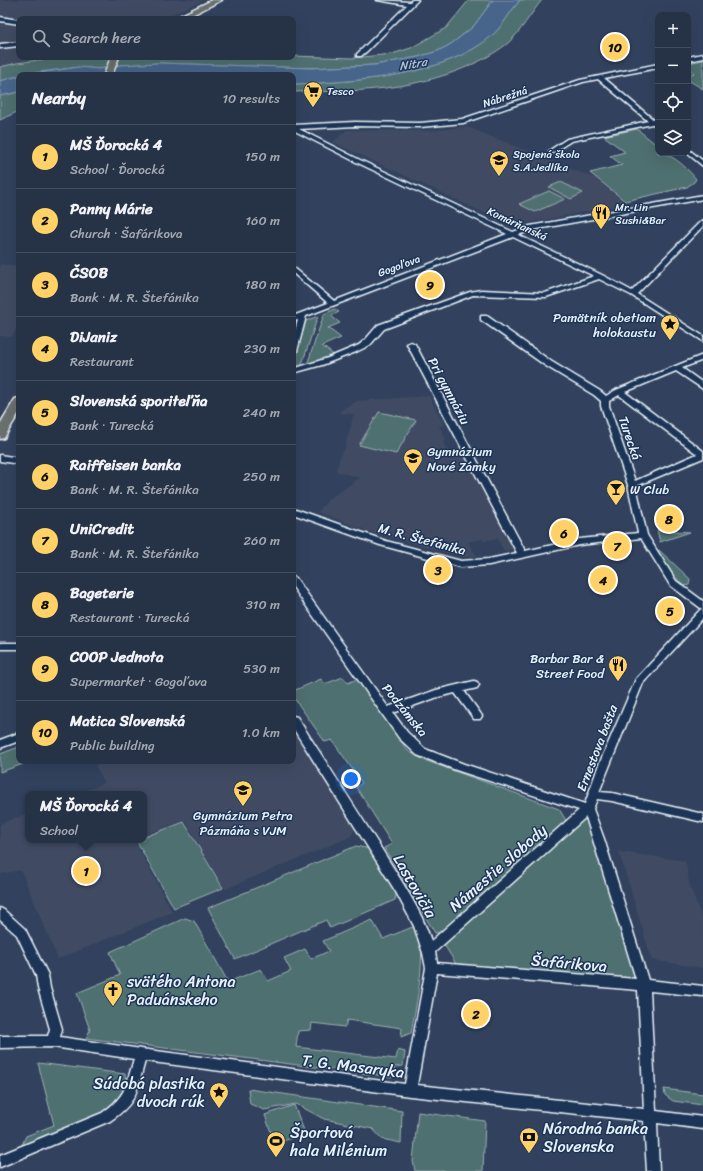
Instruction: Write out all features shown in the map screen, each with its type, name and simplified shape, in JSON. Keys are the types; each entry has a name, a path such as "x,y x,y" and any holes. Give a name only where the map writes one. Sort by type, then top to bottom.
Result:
{"main road":[{"path":"183,16 218,0"},
{"path":"109,72 113,60"},
{"path":"0,435 16,407"}],"street":[{"path":"380,0 413,2"},
{"path":"359,55 413,2"},
{"path":"0,18 16,21"},
{"path":"0,46 16,44"},
{"path":"691,58 703,56"},
{"name":"Nábrežná","path":"296,126 355,124 420,125 463,121 582,82 655,67"},
{"path":"600,78 655,123"},
{"name":"Nábrežná","path":"296,126 355,124"},
{"path":"552,151 568,140 655,124"},
{"path":"316,140 313,135 314,131 328,125"},
{"name":"Komárňanská","path":"296,128 316,140 600,276 633,294 701,337"},
{"name":"Komárňanská","path":"296,136 316,140"},
{"path":"691,154 703,164"},
{"path":"495,226 513,229 530,228 645,206 703,198"},
{"path":"633,294 703,222"},
{"path":"495,226 498,231 497,241 511,241 535,245"},
{"path":"530,228 528,238 535,245"},
{"name":"Gogoľova","path":"296,318 530,228"},
{"path":"296,272 332,303"},
{"path":"296,370 312,366 363,346 367,343 375,331 381,327 465,295 481,292 546,296 600,276"},
{"path":"296,339 302,315"},
{"path":"484,318 535,354 597,393 605,400 619,392 700,359 703,351"},
{"path":"701,337 703,346"},
{"name":"Pri gymnáziu","path":"411,344 523,555"},
{"path":"677,368 703,386"},
{"path":"619,392 703,455"},
{"name":"Turecká","path":"605,400 605,406 632,485 643,535 672,583 703,606"},
{"path":"632,485 703,455"},
{"path":"0,458 16,461"},
{"name":"M. R. Štefánika","path":"296,512 382,543 452,563 480,564 580,542 643,535"},
{"name":"Podzámska","path":"296,584 403,735 421,752 460,767 588,809"},
{"name":"Ernestova bašta","path":"653,1171 644,985 599,839 588,809 603,768 639,681 703,612"},
{"path":"0,646 16,646"},
{"path":"386,712 436,694 474,686"},
{"path":"457,689 477,716"},
{"name":"Lastovičia","path":"296,725 368,836 400,889 421,925 429,950 432,968 410,1090"},
{"path":"0,744 16,738"},
{"path":"593,796 612,798 703,818"},
{"name":"Námestie slobody","path":"429,950 588,809"},
{"path":"0,913 21,932 42,975 44,988 56,1029 53,1041"},
{"name":"Šafárikova","path":"432,968 703,991"},
{"name":"T. G. Masaryka","path":"0,1042 53,1041 141,1055 410,1090 650,1116 703,1124"},
{"path":"0,1161 106,1117 120,1106 129,1096 141,1055"}],"shaded area":[{"path":"0,0 204,0 168,16 16,16 16,60 39,60 0,67"},
{"name":"Spojená škola S.A.Jedlíka","path":"467,127 596,179 624,202 621,205 527,223 504,222 333,142 347,130 427,131"},
{"path":"0,264 16,266 16,329 12,337 0,336"},
{"name":"Gymnázium Nové Zámky","path":"429,396 444,425 439,426 446,440 442,441 448,453 461,451 513,549 504,551 497,538 484,541 482,539 468,542 477,557 463,557 368,531 318,512 329,499 360,478 336,471 342,451 344,451 354,414 340,413 341,410 357,401"},
{"name":"Gymnázium Petra Pázmáňa s VJM","path":"296,735 355,829 350,837 225,889 185,820 147,834 147,791 84,791 105,783 95,765 296,764"},
{"path":"25,814 25,843 136,843 172,912 58,959 21,870 0,874 0,824"},
{"path":"619,852 685,861 690,887 703,921 703,968 652,960"}],"green space":[{"path":"469,0 493,0 473,27 451,44 438,51 418,57 375,65 311,68 158,63 121,65 99,69 79,67 42,72 16,72 16,77 0,81 0,67 39,60 296,60 296,56 353,58 392,54 411,48 446,28"},
{"path":"520,0 542,0 517,34 508,43 494,53 462,69 427,80 393,87 355,91 296,92 296,84 371,79 425,68 451,60 474,48 494,34"},
{"path":"703,60 703,89 691,82 691,74 694,73 691,70 691,62"},
{"path":"16,93 16,112 0,120 0,96"},
{"path":"637,129 655,144 655,156 669,156 674,158 696,179 687,187 625,201 590,173 622,165 610,156 625,152 604,136"},
{"path":"561,182 583,193 571,199 549,187"},
{"path":"549,191 565,199 535,212 519,204"},
{"path":"335,309 339,312 331,316 340,323 328,328 341,338 322,346 334,355 307,365 324,314"},
{"path":"318,316 301,367 296,366 296,358 306,321"},
{"path":"379,412 416,420 396,454 359,445"},
{"path":"657,530 690,532 660,542"},
{"path":"659,550 690,579 689,585 684,586 666,567 657,552"},
{"path":"343,677 348,683 357,679 408,751 424,760 559,809 567,822 443,932 435,933 384,848 392,844 356,787 362,783 332,740 325,742 296,701 296,690 321,679 325,684"},
{"path":"16,748 16,764 23,764 0,772 0,754"},
{"path":"588,809 644,985 458,967 443,943"},
{"path":"184,822 223,888 174,908 138,843 147,843 147,836"},
{"path":"356,846 370,849 397,890 395,900 330,928 326,920 235,959 208,908"},
{"path":"185,918 194,921 228,982 261,969 268,981 291,971 284,958 305,949 311,959 329,951 323,941 372,920 383,939 415,926 419,935 421,961 418,994 411,1033 401,1037 402,1028 347,1020 345,1027 312,1023 311,1030 298,1031 296,1047 396,1059 398,1050 405,1052 403,1066 395,1067 392,1077 86,1038 90,1030 77,993 120,975 110,952"},
{"path":"38,1063 125,1074 125,1085 121,1096 105,1113 21,1147 26,1136 54,1125"},
{"path":"248,1089 402,1111 401,1143 382,1139 373,1129 324,1119 296,1104 264,1110 250,1104"},
{"path":"664,1089 703,1094 703,1105 673,1101 665,1095"},
{"path":"294,1105 305,1133 275,1144 265,1115"},
{"path":"418,1112 485,1121 483,1171 415,1171 413,1161"}],"water":[{"name":"Nitra","path":"493,0 520,0 494,34 474,48 451,60 425,68 371,79 296,84 296,72 46,72 79,67 99,69 121,65 158,63 311,68 375,65 418,57 438,51 451,44 473,27"},
{"path":"16,77 16,93 0,96 0,81"}],"place":[{"name":"Matica Slovenská","path":"615,47"},
{"name":"Tesco","path":"313,108"},
{"name":"Spojená škola S.A.Jedlíka","path":"499,177"},
{"name":"Mr. Lin Sushi&Bar","path":"601,230"},
{"name":"COOP Jednota","path":"430,285"},
{"name":"Pamätník obetiam holokaustu","path":"670,341"},
{"name":"Gymnázium Nové Zámky","path":"413,475"},
{"name":"W Club","path":"616,506"},
{"name":"Bageterie","path":"669,519"},
{"name":"Raiffeisen banka","path":"564,533"},
{"name":"UniCredit","path":"617,546"},
{"name":"ČSOB","path":"438,570"},
{"name":"DiJaniz","path":"603,580"},
{"name":"Slovenská sporiteľňa","path":"670,611"},
{"name":"Barbar Bar & Street Food","path":"618,682"},
{"name":"Gymnázium Petra Pázmáňa s VJM","path":"243,807"},
{"name":"MŠ Ďorocká 4","path":"86,871"},
{"name":"svätého Antona Paduánskeho","path":"113,1007"},
{"name":"Panny Márie","path":"476,1014"},
{"name":"Súdobá plastika dvoch rúk","path":"219,1109"},
{"name":"Národná banka Slovenska","path":"529,1154"},
{"name":"Športová hala Milénium","path":"276,1158"}]}
